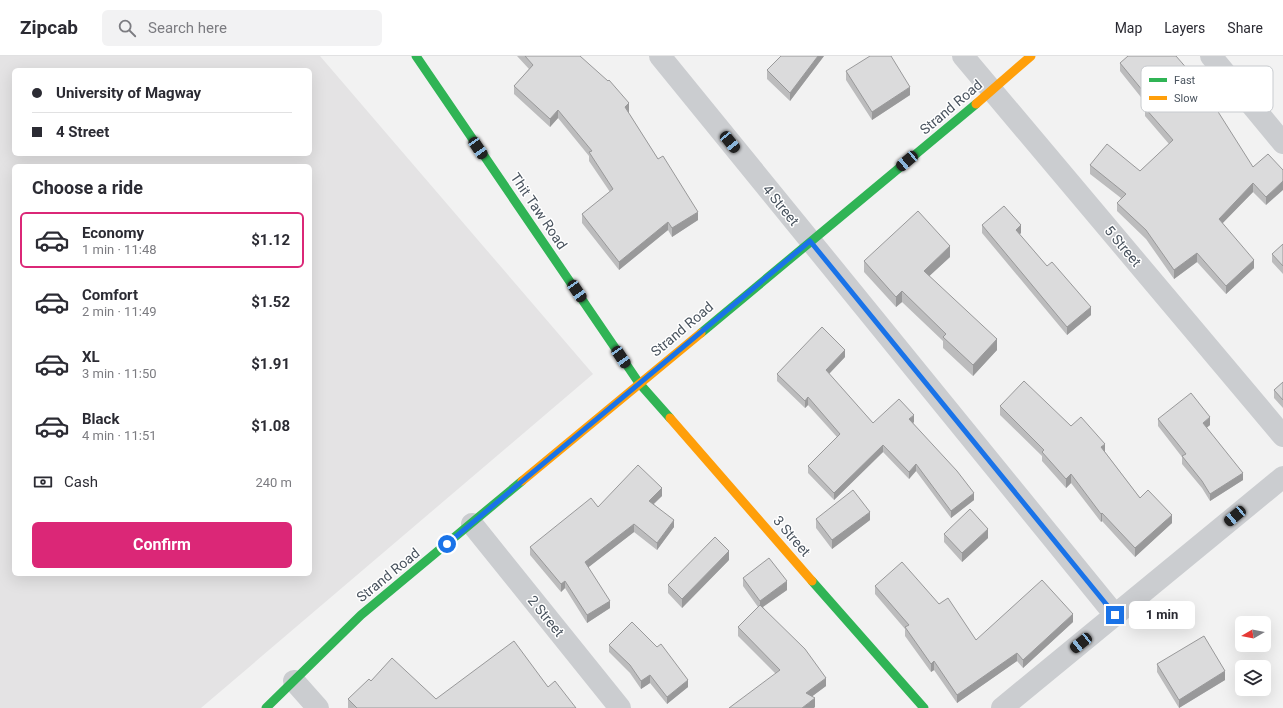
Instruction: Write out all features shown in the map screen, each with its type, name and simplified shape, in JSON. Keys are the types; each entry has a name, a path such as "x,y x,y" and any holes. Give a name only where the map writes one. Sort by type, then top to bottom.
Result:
{"street":[{"name":"Thit Taw Road","path":"416,56 639,383"},
{"name":"4 Street","path":"660,56 1115,615"},
{"name":"5 Street","path":"963,56 1283,436"},
{"name":"Strand Road","path":"266,708 361,615 992,91 1031,56"},
{"path":"1211,56 1219,66"},
{"path":"1257,112 1283,143"},
{"name":"3 Street","path":"639,383 924,708"},
{"path":"1002,708 1283,477"},
{"name":"2 Street","path":"472,524 620,708"},
{"path":"294,681 318,708"}],"shaded area":[{"path":"0,56 320,56 593,374 201,708 0,708"}],"building":[{"path":"525,56 580,56 608,81 609,80 629,103 625,107 658,159 663,156 698,212 672,228 668,222 619,262 582,214 613,189 589,152 592,151 558,110 550,119 514,86 533,65"},
{"path":"781,56 818,56 790,93 767,70"},
{"path":"870,56 891,56 910,87 872,112 846,71"},
{"path":"1128,56 1176,56 1185,66 1141,66 1141,89 1120,63"},
{"path":"1148,112 1218,112 1253,167 1268,154 1283,170 1283,181 1266,197 1253,183 1219,219 1254,260 1226,286 1197,253 1174,270 1146,230 1117,203 1126,194 1090,165 1107,144 1140,171 1173,140"},
{"path":"1004,206 1021,225 1016,230 1047,266 1052,262 1091,307 1067,327 982,225"},
{"path":"918,211 950,246 924,271 997,339 973,365 943,337 946,334 902,291 896,297 864,261"},
{"path":"1283,244 1283,266 1272,254"},
{"path":"822,327 845,350 826,370 873,423 899,399 914,415 909,419 957,471 974,493 951,511 916,464 909,472 883,445 834,493 808,466 840,434 808,397 805,401 777,374"},
{"path":"1024,381 1071,426 1081,417 1105,444 1101,447 1140,498 1148,490 1172,515 1135,548 1102,513 1101,514 1071,474 1066,479 1042,452 1044,450 1000,406"},
{"path":"1283,382 1283,400 1274,390"},
{"path":"1191,393 1210,417 1203,423 1243,473 1210,494 1202,481 1182,456 1186,454 1158,419"},
{"path":"638,465 662,488 649,501 674,520 657,543 634,524 585,562 610,601 587,615 565,581 561,584 530,547 591,498 598,507"},
{"path":"853,490 870,512 832,540 816,519"},
{"path":"970,509 988,529 962,553 944,534"},
{"path":"715,537 729,551 682,599 668,585"},
{"path":"769,558 787,581 760,601 743,578"},
{"path":"902,562 939,604 948,598 976,640 1042,580 1073,614 1023,660 1017,653 957,695 934,661 931,664 905,627 909,625 875,586"},
{"path":"760,605 805,649 826,678 806,693 815,698 802,708 729,708 780,670 738,627"},
{"path":"632,622 657,647 661,644 688,680 667,697 650,675 641,681 630,665 609,645"},
{"path":"1204,636 1225,671 1179,700 1157,664"},
{"path":"514,641 548,687 555,681 576,708 357,708 348,699 369,679 371,681 392,658 436,699"}],"traffic: fast":[{"path":"416,56 639,383 670,418"},
{"path":"701,333 976,104"},
{"path":"266,708 361,615 522,481"},
{"path":"812,581 924,708"}],"traffic: slow":[{"path":"976,104 1031,56"},
{"path":"522,481 701,333"},
{"path":"670,418 812,581"}],"route":[{"path":"447,544 810,241 1115,615"}]}
